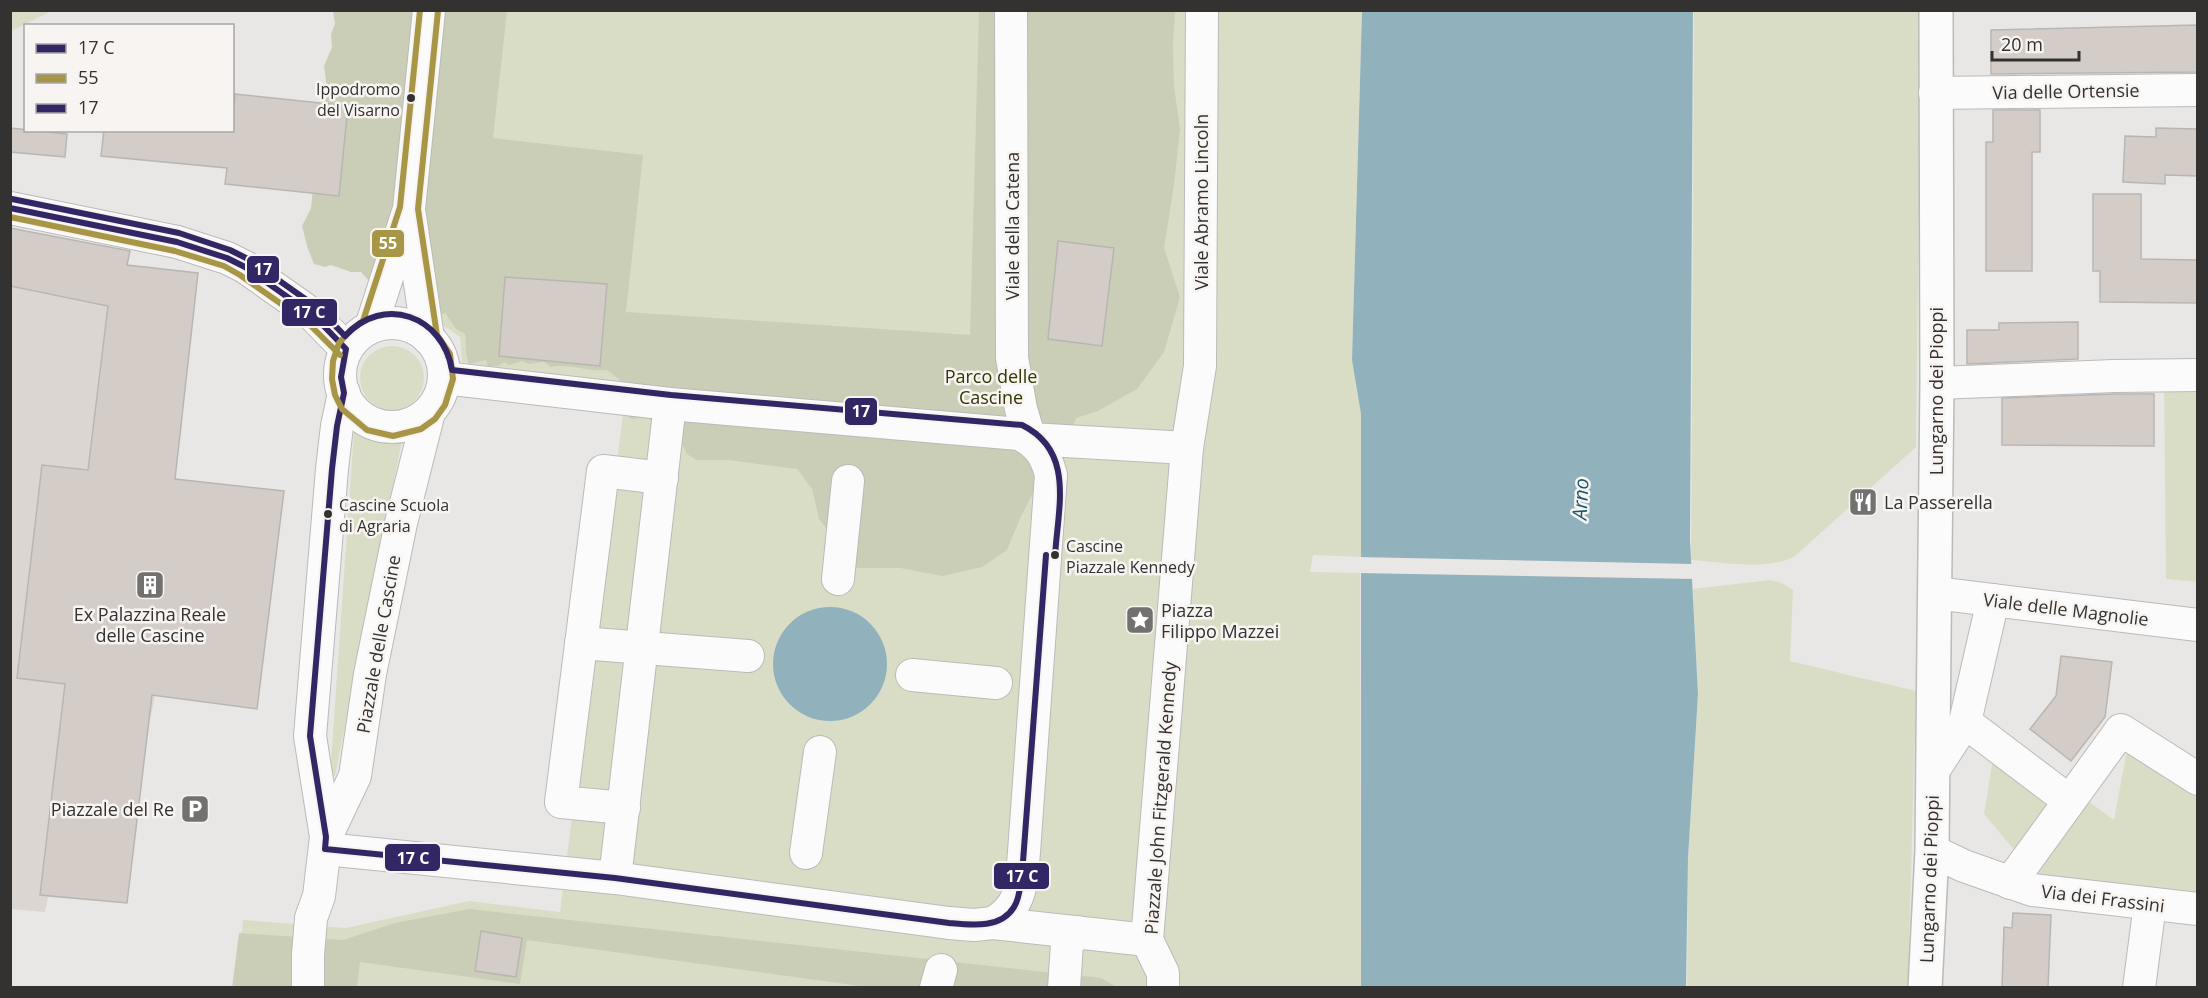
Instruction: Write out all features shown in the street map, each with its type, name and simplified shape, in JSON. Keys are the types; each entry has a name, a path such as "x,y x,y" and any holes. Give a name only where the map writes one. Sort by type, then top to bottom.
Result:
{"street":[{"path":"371,327 409,209 429,10"},
{"name":"Viale della Catena","path":"1011,10 1012,358 1021,409 1036,445"},
{"name":"Viale Abramo Lincoln","path":"1196,393 1200,366 1202,10"},
{"name":"Lungarno dei Pioppi","path":"1925,987 1932,851 1933,771 1937,384 1936,10"},
{"name":"Via delle Ortensie","path":"1935,93 2198,90"},
{"path":"10,208 177,242 227,258 245,267 313,315 346,349"},
{"path":"409,209 428,338"},
{"path":"308,987 324,956 330,919 319,896 325,843 310,736 332,469 344,393 342,363 346,349 357,336 371,327 385,323 406,325 418,330 428,338 441,357 444,378 670,404 1019,434 1036,445 1047,462 1051,475 1023,863 1014,907 993,923 974,925 949,923 615,878 325,843"},
{"path":"1937,384 2114,376 2198,375"},
{"name":"Piazzale delle Cascine","path":"325,843 355,776 370,674 400,523 429,412 437,401 444,378"},
{"path":"344,393 350,405 359,414 381,425 393,427 405,425 417,421 429,412"},
{"name":"Piazzale John Fitzgerald Kennedy","path":"1163,986 1163,973 1147,940 1187,448 1196,393"},
{"path":"615,878 670,404"},
{"path":"1036,445 1187,448"},
{"path":"624,808 561,802 603,471 662,478"},
{"path":"838,579 848,481"},
{"name":"Viale delle Magnolie","path":"1935,593 2198,625"},
{"name":"Lungarno dei Pioppi","path":"1933,771 1965,722 1993,600"},
{"path":"581,643 643,646 748,656"},
{"path":"912,675 996,682"},
{"path":"1965,722 2068,800"},
{"name":"Via dei Frassini","path":"2010,883 2121,730 2198,779"},
{"path":"806,853 820,752"},
{"name":"Via dei Frassini","path":"1932,851 1964,866 2032,890 2197,909"},
{"path":"2139,987 2150,904"},
{"path":"993,923 1069,960 1147,940"}],"shaded area":[{"path":"10,228 130,250 127,266 198,273 175,479 284,491 257,709 155,696 149,725 127,903 48,897 45,912 11,909"}],"green space":[{"path":"11,10 52,10 52,11 11,31"},
{"path":"1175,10 1174,86 1180,129 1164,248 1180,297 1164,352 1137,389 1098,411 1076,418 1058,464 1038,484 1007,550 982,567 942,576 900,568 856,568 819,519 812,489 797,469 728,460 696,460 687,454 681,441 647,417 631,419 620,409 620,380 607,370 551,367 544,362 529,364 522,361 509,365 504,362 498,366 488,366 486,360 469,364 465,334 456,329 445,313 427,322 417,314 405,287 387,281 369,281 361,272 351,272 331,265 325,267 314,264 308,249 302,226 311,208 321,109 327,89 324,66 332,47 331,34 335,24 333,11 507,11 493,138 643,155 626,312 970,335 979,11"},
{"name":"Parco delle Cascine","path":"348,11 1362,11 1352,360 1361,414 1361,557 1313,555 1310,572 1360,573 1361,987 236,988 243,920 346,928 469,901 560,912 627,383 526,373 462,362 460,337 423,312"},
{"path":"1694,11 1921,11 1916,447 1794,557 1769,564 1691,560"},
{"path":"386,346 398,346 415,355 422,366 424,378 422,390 415,401 398,410 386,410 374,405 365,396 360,384 360,372 365,360 374,351"},
{"path":"2164,387 2197,387 2197,582 2166,579"},
{"path":"358,429 380,435 400,436 402,440 335,776 330,776 354,431"},
{"path":"1770,580 1782,583 1793,590 1790,661 1916,691 1908,987 1687,988 1688,858 1698,694 1693,589"},
{"path":"1997,734 2114,820 2127,750 2197,798 2197,895 2040,881 1984,814"},
{"path":"469,909 1101,978 1117,987 867,987 527,940 520,984 360,962 357,987 232,988 239,933 343,940 395,923"}],"water":[{"name":"Arno","path":"1362,11 1693,11 1690,540 1698,694 1688,858 1686,987 1361,987 1361,414 1352,360"},
{"path":"830,607 852,611 862,616 878,632 883,642 887,664 883,686 878,696 862,712 852,717 830,721 808,717 798,712 782,696 777,686 773,664 777,642 782,632 798,616 808,611"}],"pier":[{"path":"1357,557 1694,564 1695,579 1357,573"}],"building":[{"path":"2198,25 2198,72 1991,74 1991,30"},
{"path":"235,94 348,106 339,196 225,184 227,168 101,156 104,132 234,132"},
{"path":"1993,110 2040,110 2040,152 2032,152 2032,271 1986,271 1986,142 1993,142"},
{"path":"10,128 24,129 24,132 67,134 65,157 10,152"},
{"path":"2156,128 2198,129 2198,176 2165,175 2165,184 2123,182 2125,136 2156,137"},
{"path":"2093,194 2141,194 2141,259 2198,260 2198,303 2100,302 2100,271 2093,271"},
{"path":"10,228 130,251 127,265 198,273 175,479 284,491 257,709 152,695 127,903 40,895 65,684 17,678 42,465 88,470 108,306 10,286"},
{"path":"1058,241 1114,248 1102,346 1048,339"},
{"path":"505,277 607,284 600,366 499,356"},
{"path":"2078,322 2078,359 1967,364 1967,330 1999,330 1999,323"},
{"path":"2154,394 2154,446 2002,445 2002,398"},
{"path":"2061,656 2112,662 2105,717 2071,761 2030,729 2056,696"},
{"path":"2013,913 2051,915 2048,987 2002,987 2004,927 2012,928"},
{"path":"481,931 522,938 516,977 475,971"}],"transit line":[{"name":"55","path":"420,10 400,207 363,321 339,343 333,361 332,379 335,395 342,409 367,430 393,436 421,429 435,419 445,405 453,379 450,354 437,335 418,209 438,11"},
{"name":"17","path":"12,199 179,233 230,250 250,260 318,308 345,336 360,323 377,316 394,314 410,317 424,324 437,336 446,351 452,370 671,395 1022,425 1039,436 1050,450 1057,465 1060,500 1055,556"},
{"path":"10,208 177,242 227,258 245,267 313,315 346,349 341,377 344,393 332,469 310,736 326,837 325,849 615,878 949,923 994,922 1008,914 1014,907 1019,896 1022,875 1046,555"},
{"name":"55","path":"10,217 175,251 224,266 307,322 340,355"}],"place":[{"name":"Ippodromo del Visarno","path":"411,98"},
{"name":"La Passerella","path":"1863,502"},
{"name":"Cascine Scuola di Agraria","path":"328,514"},
{"name":"Cascine Piazzale Kennedy","path":"1055,555"},
{"name":"Ex Palazzina Reale delle Cascine","path":"150,585"},
{"name":"Piazza Filippo Mazzei","path":"1140,620"},
{"name":"Piazzale del Re","path":"195,809"}]}
